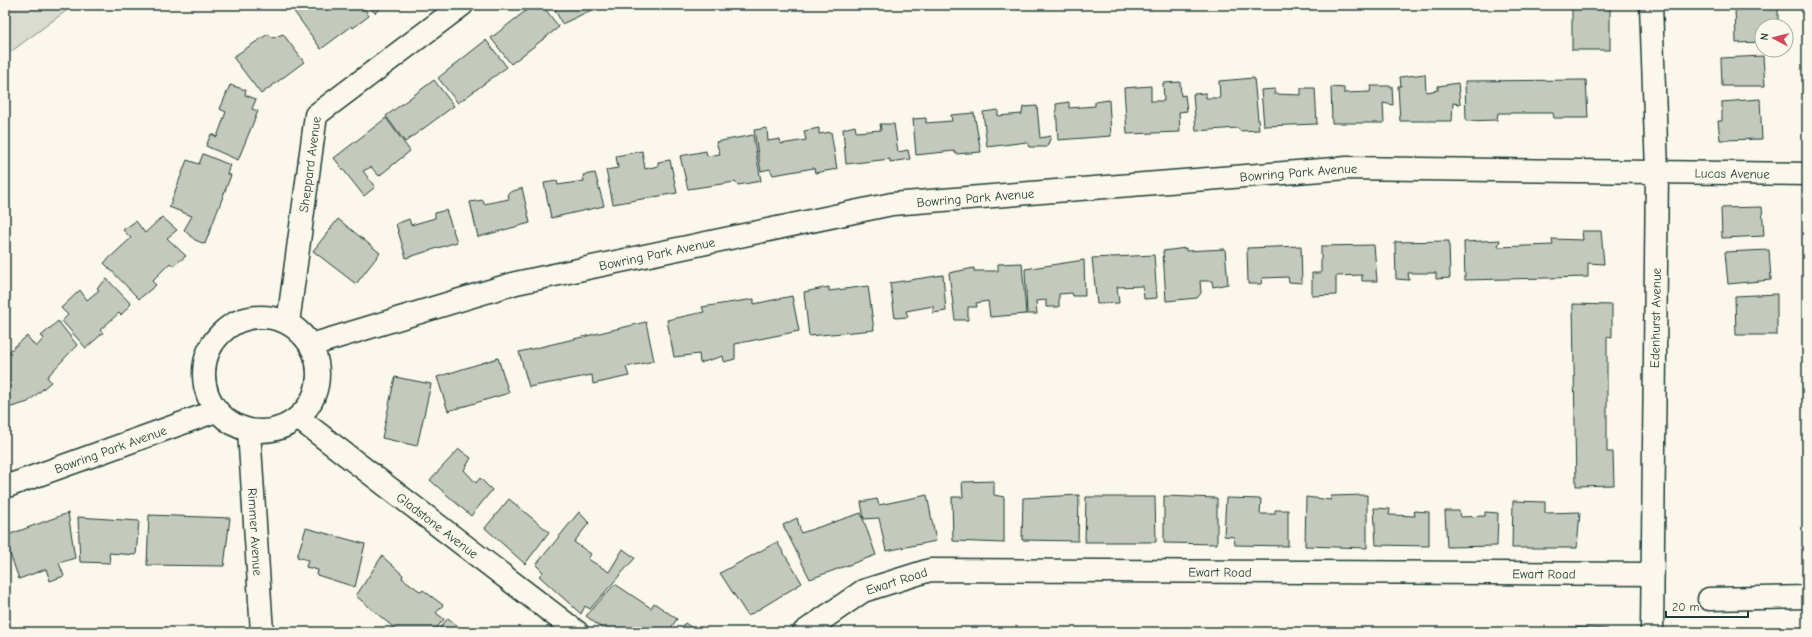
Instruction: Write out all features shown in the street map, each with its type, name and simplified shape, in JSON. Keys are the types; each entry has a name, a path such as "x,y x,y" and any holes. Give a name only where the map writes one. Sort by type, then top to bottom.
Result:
{"street":[{"name":"Sheppard Avenue","path":"288,323 316,115 462,5"},
{"name":"Edenhurst Avenue","path":"1651,5 1657,171 1651,574 1652,632"},
{"name":"Bowring Park Avenue","path":"310,345 516,283 892,204 1347,168 1657,171"},
{"name":"Lucas Avenue","path":"1657,171 1722,174 1807,174"},
{"path":"258,317 278,319 288,323 304,336 310,345 318,370 316,390 311,402 298,418 284,427 265,432 249,431 230,423 216,411 204,384 206,358 214,340 224,330 242,320 258,317"},
{"name":"Bowring Park Avenue","path":"5,486 216,411"},
{"name":"Gladstone Avenue","path":"298,418 577,632"},
{"name":"Rimmer Avenue","path":"249,431 262,632"},
{"name":"Ewart Road","path":"804,632 863,591 930,570 1651,574"},
{"path":"1709,599 1807,597"}],"shaded area":[{"path":"5,5 74,5 5,56"}],"building":[{"path":"299,5 362,5 369,16 353,28 352,26 321,49 293,10"},
{"path":"368,5 384,5 375,13"},
{"path":"533,5 542,5 559,27 511,64 491,38"},
{"path":"553,5 602,5 562,24"},
{"path":"1572,5 1610,5 1610,50 1572,50"},
{"path":"1735,5 1778,5 1778,18 1754,18 1754,42 1736,43"},
{"path":"268,34 273,38 283,34 304,62 261,94 233,57"},
{"path":"486,40 507,67 458,103 438,78"},
{"path":"1754,56 1754,58 1763,58 1765,86 1722,86 1721,58"},
{"path":"1425,74 1426,92 1438,90 1438,86 1458,83 1460,104 1453,103 1452,121 1400,121 1398,86 1401,86 1400,77"},
{"path":"1254,78 1259,130 1240,131 1238,128 1196,131 1193,94 1206,93 1206,98 1220,98 1219,81"},
{"path":"434,80 454,106 405,142 386,116"},
{"path":"1586,80 1588,118 1554,118 1553,113 1498,113 1497,120 1466,121 1465,81"},
{"path":"1180,82 1181,96 1185,95 1187,111 1179,112 1180,132 1127,134 1124,88 1151,86 1151,101 1164,101 1163,83"},
{"path":"230,85 246,90 245,95 256,99 252,109 258,111 238,160 206,146 211,134 217,137 226,112 220,109"},
{"path":"1371,86 1392,86 1393,105 1383,103 1384,123 1332,123 1331,87 1344,88 1344,93 1370,92"},
{"path":"1301,88 1315,88 1317,124 1264,126 1261,90 1275,89 1274,94 1301,95"},
{"path":"1760,99 1762,139 1720,140 1718,121 1722,121 1722,102"},
{"path":"1109,100 1111,136 1058,140 1056,104 1069,102 1069,108 1095,106 1095,102"},
{"path":"1037,106 1040,138 1051,136 1047,147 1029,147 1027,142 987,147 983,112 998,110 998,116 1022,114 1023,107"},
{"path":"974,113 981,152 956,154 954,151 916,155 913,119 926,118 926,123 952,121 951,115"},
{"path":"386,118 410,151 379,176 371,167 363,171 375,187 364,196 334,158"},
{"path":"880,124 894,124 898,152 908,150 910,159 890,162 890,159 846,164 843,129 855,126 856,132 881,130"},
{"path":"767,128 768,141 780,139 781,144 806,140 804,131 819,128 819,134 831,132 837,169 815,173 814,168 773,175 770,169 761,171 754,130"},
{"path":"753,135 761,181 738,185 735,182 688,189 680,156 706,151 707,156 720,154 716,142"},
{"path":"642,151 645,169 658,166 658,162 670,160 677,193 613,204 606,170 618,168 616,156"},
{"path":"203,154 230,165 227,174 231,175 205,244 195,240 184,230 192,216 169,207 187,160 199,164"},
{"path":"595,173 604,206 551,218 544,183 557,181 558,185 584,181 583,175"},
{"path":"522,188 530,223 478,237 470,202 483,200 484,204 509,199 508,193"},
{"path":"1762,207 1764,236 1722,238 1721,208"},
{"path":"446,210 457,242 406,258 396,224 409,219 411,225 435,218 435,213"},
{"path":"162,217 177,230 167,238 186,256 173,266 170,263 152,281 156,285 139,299 104,263 131,238 123,230 136,221 145,233"},
{"path":"338,219 380,253 356,284 313,251"},
{"path":"1582,231 1601,231 1604,264 1588,263 1588,277 1465,280 1464,242 1500,240 1498,247 1553,245 1552,239 1583,240"},
{"path":"1449,241 1450,278 1436,279 1436,273 1408,273 1409,280 1396,279 1395,242"},
{"path":"1374,245 1377,281 1362,281 1362,275 1336,276 1336,295 1312,296 1312,273 1321,273 1321,246"},
{"path":"1301,246 1302,283 1289,282 1288,277 1262,278 1261,284 1248,284 1247,248"},
{"path":"1186,248 1186,251 1225,249 1228,284 1213,287 1212,281 1200,281 1201,293 1197,298 1166,301 1163,251"},
{"path":"1769,250 1771,280 1728,284 1725,252"},
{"path":"1154,255 1157,298 1144,299 1143,286 1117,287 1119,303 1097,304 1092,258"},
{"path":"1084,260 1085,296 1073,296 1072,293 1059,294 1059,307 1046,307 1046,300 1036,301 1037,314 1027,314 1025,269"},
{"path":"1022,263 1026,314 990,317 988,301 976,303 977,307 968,307 968,320 955,320 949,273 974,268 974,271 998,271 998,264"},
{"path":"943,275 946,311 933,313 933,306 906,311 908,317 895,318 890,283"},
{"path":"107,279 131,304 121,315 119,313 100,330 103,333 86,348 62,321 68,315 61,308 80,290 87,300 99,290 97,288"},
{"path":"868,286 874,330 809,336 804,292 829,287 829,291"},
{"path":"1777,294 1777,335 1736,335 1735,296"},
{"path":"792,296 799,331 735,344 735,359 724,362 723,356 700,363 699,354 674,357 667,320 704,312 702,307 754,299 754,304"},
{"path":"1573,304 1612,305 1612,338 1607,337 1607,452 1613,452 1614,485 1576,486"},
{"path":"58,321 77,345 47,377 51,382 28,402 5,409 5,355 27,336 36,347 44,338 41,336"},
{"path":"646,322 654,361 626,367 629,376 593,384 592,375 529,387 519,352"},
{"path":"498,358 509,393 448,411 437,377"},
{"path":"395,377 431,384 417,446 382,438"},
{"path":"459,449 471,458 464,470 476,483 480,478 492,490 471,516 430,480"},
{"path":"994,481 994,495 1004,497 1004,543 953,541 952,497 963,497 962,482"},
{"path":"927,495 936,541 886,551 879,518 864,519 861,502 877,499 879,505"},
{"path":"1079,495 1078,541 1022,540 1023,498"},
{"path":"1367,495 1367,548 1305,546 1306,497 1331,500 1331,496"},
{"path":"1164,496 1217,498 1217,544 1164,543"},
{"path":"1086,497 1155,497 1156,542 1085,542"},
{"path":"1226,498 1261,499 1260,514 1275,514 1275,510 1288,510 1288,546 1235,545 1234,537 1224,536"},
{"path":"509,499 549,532 525,564 485,528"},
{"path":"1513,501 1545,502 1545,513 1580,512 1577,548 1512,548"},
{"path":"1374,508 1390,509 1389,515 1415,516 1414,511 1429,512 1429,546 1376,545"},
{"path":"1445,511 1459,511 1460,517 1485,516 1485,512 1498,513 1497,546 1447,547"},
{"path":"579,512 589,523 574,542 591,554 588,559 609,572 623,549 635,558 590,609 585,606 581,614 539,576 543,572 536,565"},
{"path":"68,513 75,558 59,563 64,576 50,581 46,569 19,579 5,540 5,536"},
{"path":"861,513 876,555 810,579 783,525 797,518 801,533"},
{"path":"149,515 230,518 224,566 147,565"},
{"path":"78,517 139,521 136,555 109,553 110,563 80,562"},
{"path":"306,528 365,544 355,587 317,575 318,570 306,567 308,560 297,557"},
{"path":"777,542 802,583 748,616 720,573"},
{"path":"382,556 403,575 402,578 421,592 423,590 443,605 436,613 444,619 433,632 399,632 356,596"},
{"path":"615,584 651,608 654,603 677,619 668,632 607,632 586,616"},
{"path":"448,618 465,632 437,632"},
{"path":"685,623 698,632 679,632"},
{"path":"1569,627 1608,629 1608,632 1569,632"},
{"path":"957,630 992,632 957,632"},
{"path":"1228,631 1251,631 1228,632"}]}
